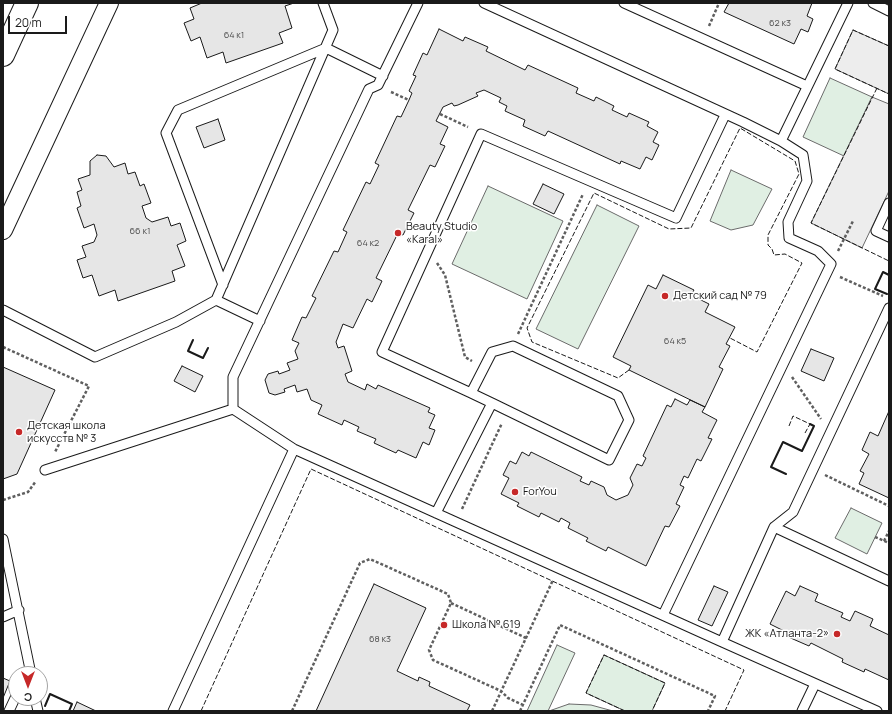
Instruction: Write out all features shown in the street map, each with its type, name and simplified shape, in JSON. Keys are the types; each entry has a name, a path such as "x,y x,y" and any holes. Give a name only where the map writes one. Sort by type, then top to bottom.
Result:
{"street":[{"path":"3,54 27,3"},
{"path":"3,230 109,3"}],"lane":[{"path":"3,310 94,357 176,322 216,300 333,30 324,3"},
{"path":"233,409 233,377 369,89 378,85 418,3"},
{"path":"484,3 781,140 803,155 807,181 788,222 789,238 818,251 830,268 663,616"},
{"path":"624,3 807,86"},
{"path":"781,140 848,3"},
{"path":"873,3 889,11"},
{"path":"223,285 166,133 178,110 326,48 383,76"},
{"path":"471,393 492,352 513,346 618,396 629,420 609,460 471,393 382,352 481,134 676,218 725,115"},
{"path":"889,203 876,231 889,237"},
{"path":"216,300 260,321"},
{"path":"722,642 774,527 793,512 889,308"},
{"path":"436,513 492,403"},
{"path":"233,409 294,449 877,711"},
{"path":"45,470 233,409"},
{"path":"173,711 294,449"},
{"path":"774,527 889,581"},
{"path":"3,539 30,666"},
{"path":"3,617 19,610"},
{"path":"802,711 815,684"}],"path":[{"path":"708,29 719,3"},
{"path":"378,85 409,100"},
{"path":"440,114 481,134"},
{"path":"513,346 590,180"},
{"path":"853,221 830,268 889,299"},
{"path":"428,250 445,275 465,358 485,366"},
{"path":"3,347 89,386 45,470 28,492 3,500"},
{"path":"783,365 830,432"},
{"path":"456,522 508,411"},
{"path":"812,470 889,506"},
{"path":"884,541 889,531"},
{"path":"875,537 889,543"},
{"path":"292,711 360,563 370,559 448,594 451,603 429,650 433,660 501,691 508,698 523,705"},
{"path":"492,711 558,568"},
{"path":"451,603 526,638"},
{"path":"520,711 560,625 715,696 708,711"}],"green space":[{"path":"830,78 872,97 844,156 803,137"},
{"path":"731,170 772,189 753,225 731,230 710,221"},
{"path":"488,186 563,221 527,299 452,264"},
{"path":"597,205 639,226 578,349 536,329"},
{"path":"851,508 882,523 867,554 835,538"},
{"path":"557,645 575,653 548,711 527,711"},
{"path":"604,655 665,683 652,711 625,711 586,693"},
{"path":"569,704 591,705 613,711 549,711"}],"shaded area":[{"path":"853,30 889,46 889,94 835,69"},
{"path":"872,97 889,104 889,191 862,248 811,223"}],"building":[{"path":"202,3 294,3 285,6 292,28 279,33 283,43 226,63 223,52 207,58 200,37 191,41 184,23 194,19 190,8"},
{"path":"729,3 812,3 807,16 813,19 808,32 801,29 794,44 724,12"},
{"path":"439,29 463,41 465,37 488,47 486,51 525,70 528,65 578,88 576,93 594,101 596,97 614,106 612,110 627,117 629,113 649,122 647,126 658,132 653,142 659,145 652,160 646,157 640,169 621,161 620,164 548,131 545,136 523,126 525,120 505,111 507,106 499,102 501,98 484,90 476,93 478,96 458,105 454,106 452,103 443,107 436,121 448,127 440,144 445,146 435,167 430,165 408,210 414,213 403,235 398,233 376,278 382,281 372,302 367,299 353,328 343,324 336,342 338,348 344,346 352,371 345,374 348,382 365,390 367,384 376,389 378,385 430,408 428,412 435,415 429,428 435,430 429,445 423,442 416,458 398,450 396,453 374,443 376,439 357,431 359,427 344,420 342,425 318,414 322,405 311,400 307,389 297,392 295,385 284,389 285,392 275,395 269,393 265,380 268,374 278,371 279,374 290,370 287,363 298,359 295,351 299,343 292,340 302,317 306,318 316,298 312,296 334,251 338,252 347,232 343,230 366,182 370,184 379,165 375,163 397,116 401,117 409,100 412,93 409,91 416,76 413,75 423,53 427,55"},
{"path":"218,119 225,140 204,148 196,127"},
{"path":"97,155 106,156 114,167 125,163 128,174 135,172 140,186 144,184 151,203 142,206 146,218 152,222 168,217 171,226 180,223 186,241 177,245 185,266 172,271 175,281 118,301 115,290 99,296 92,275 83,278 77,260 86,257 82,246 94,242 97,235 94,224 84,228 77,208 81,206 77,192 82,190 78,179 90,175 90,161"},
{"path":"543,184 564,194 554,214 533,204"},
{"path":"663,275 694,290 691,295 709,304 705,312 735,327 726,344 730,346 719,367 723,369 705,407 629,370 631,366 613,357 648,285 656,289"},
{"path":"811,349 834,358 824,381 801,371"},
{"path":"182,366 203,376 195,392 174,381"},
{"name":"Детская школа искусств № 3","path":"3,367 55,390 17,474 3,479"},
{"path":"675,399 687,405 690,400 705,407 702,412 717,420 708,438 712,439 701,461 697,459 688,478 684,476 680,485 684,487 676,504 680,506 669,527 665,526 646,566 608,547 606,551 586,541 588,538 568,528 570,523 561,518 559,522 541,513 539,517 517,506 519,503 501,494 509,478 503,475 510,461 516,464 522,452 529,456 531,452 582,477 580,481 589,485 591,481 604,487 607,495 616,500 628,495 633,485 630,478 637,464 642,466 646,458 643,456 667,405 671,407"},
{"path":"889,411 889,498 859,484 864,473 860,471 869,454 862,450 870,432 878,436"},
{"path":"374,584 426,608 397,671 418,681 419,677 430,682 429,686 470,705 467,711 316,711"},
{"path":"714,586 728,592 712,626 698,620"},
{"name":"ЖК «Атланта-2»","path":"800,586 818,594 815,601 843,613 841,617 850,621 855,611 873,619 870,626 889,635 889,680 865,669 864,672 842,662 843,659 811,643 809,646 786,636 788,633 770,624 786,591 795,596"},
{"path":"3,678 8,680 8,686 3,698"},
{"path":"77,702 96,711 73,711"}],"fence":[{"path":"889,46 853,30 835,69 889,94"},
{"path":"877,88 811,223 889,261"},
{"path":"629,370 618,378 532,342 527,328 594,193 669,229 691,228 740,128 795,161 799,174 768,235 768,245 772,249 774,255 785,254 802,263 757,352 730,338"},
{"path":"789,426 793,416 810,424 805,433"},
{"path":"201,711 311,469 744,670 725,711"},
{"path":"625,711 586,693 604,655 665,683 652,711"}],"wall":[{"path":"887,294 875,289 883,272 889,275"},
{"path":"193,340 188,351 203,358 208,348"},
{"path":"786,474 771,467 783,442 802,451 814,426 810,424"},
{"path":"48,699 50,694 72,704 69,711"}],"place":[{"name":"Beauty Studio «Karal»","path":"398,233"},
{"name":"Детский сад № 79","path":"665,296"},
{"name":"Детская школа искусств № 3","path":"19,432"},
{"name":"ForYou","path":"515,492"},
{"name":"Школа № 619","path":"444,625"},
{"name":"ЖК «Атланта-2»","path":"837,634"}]}
